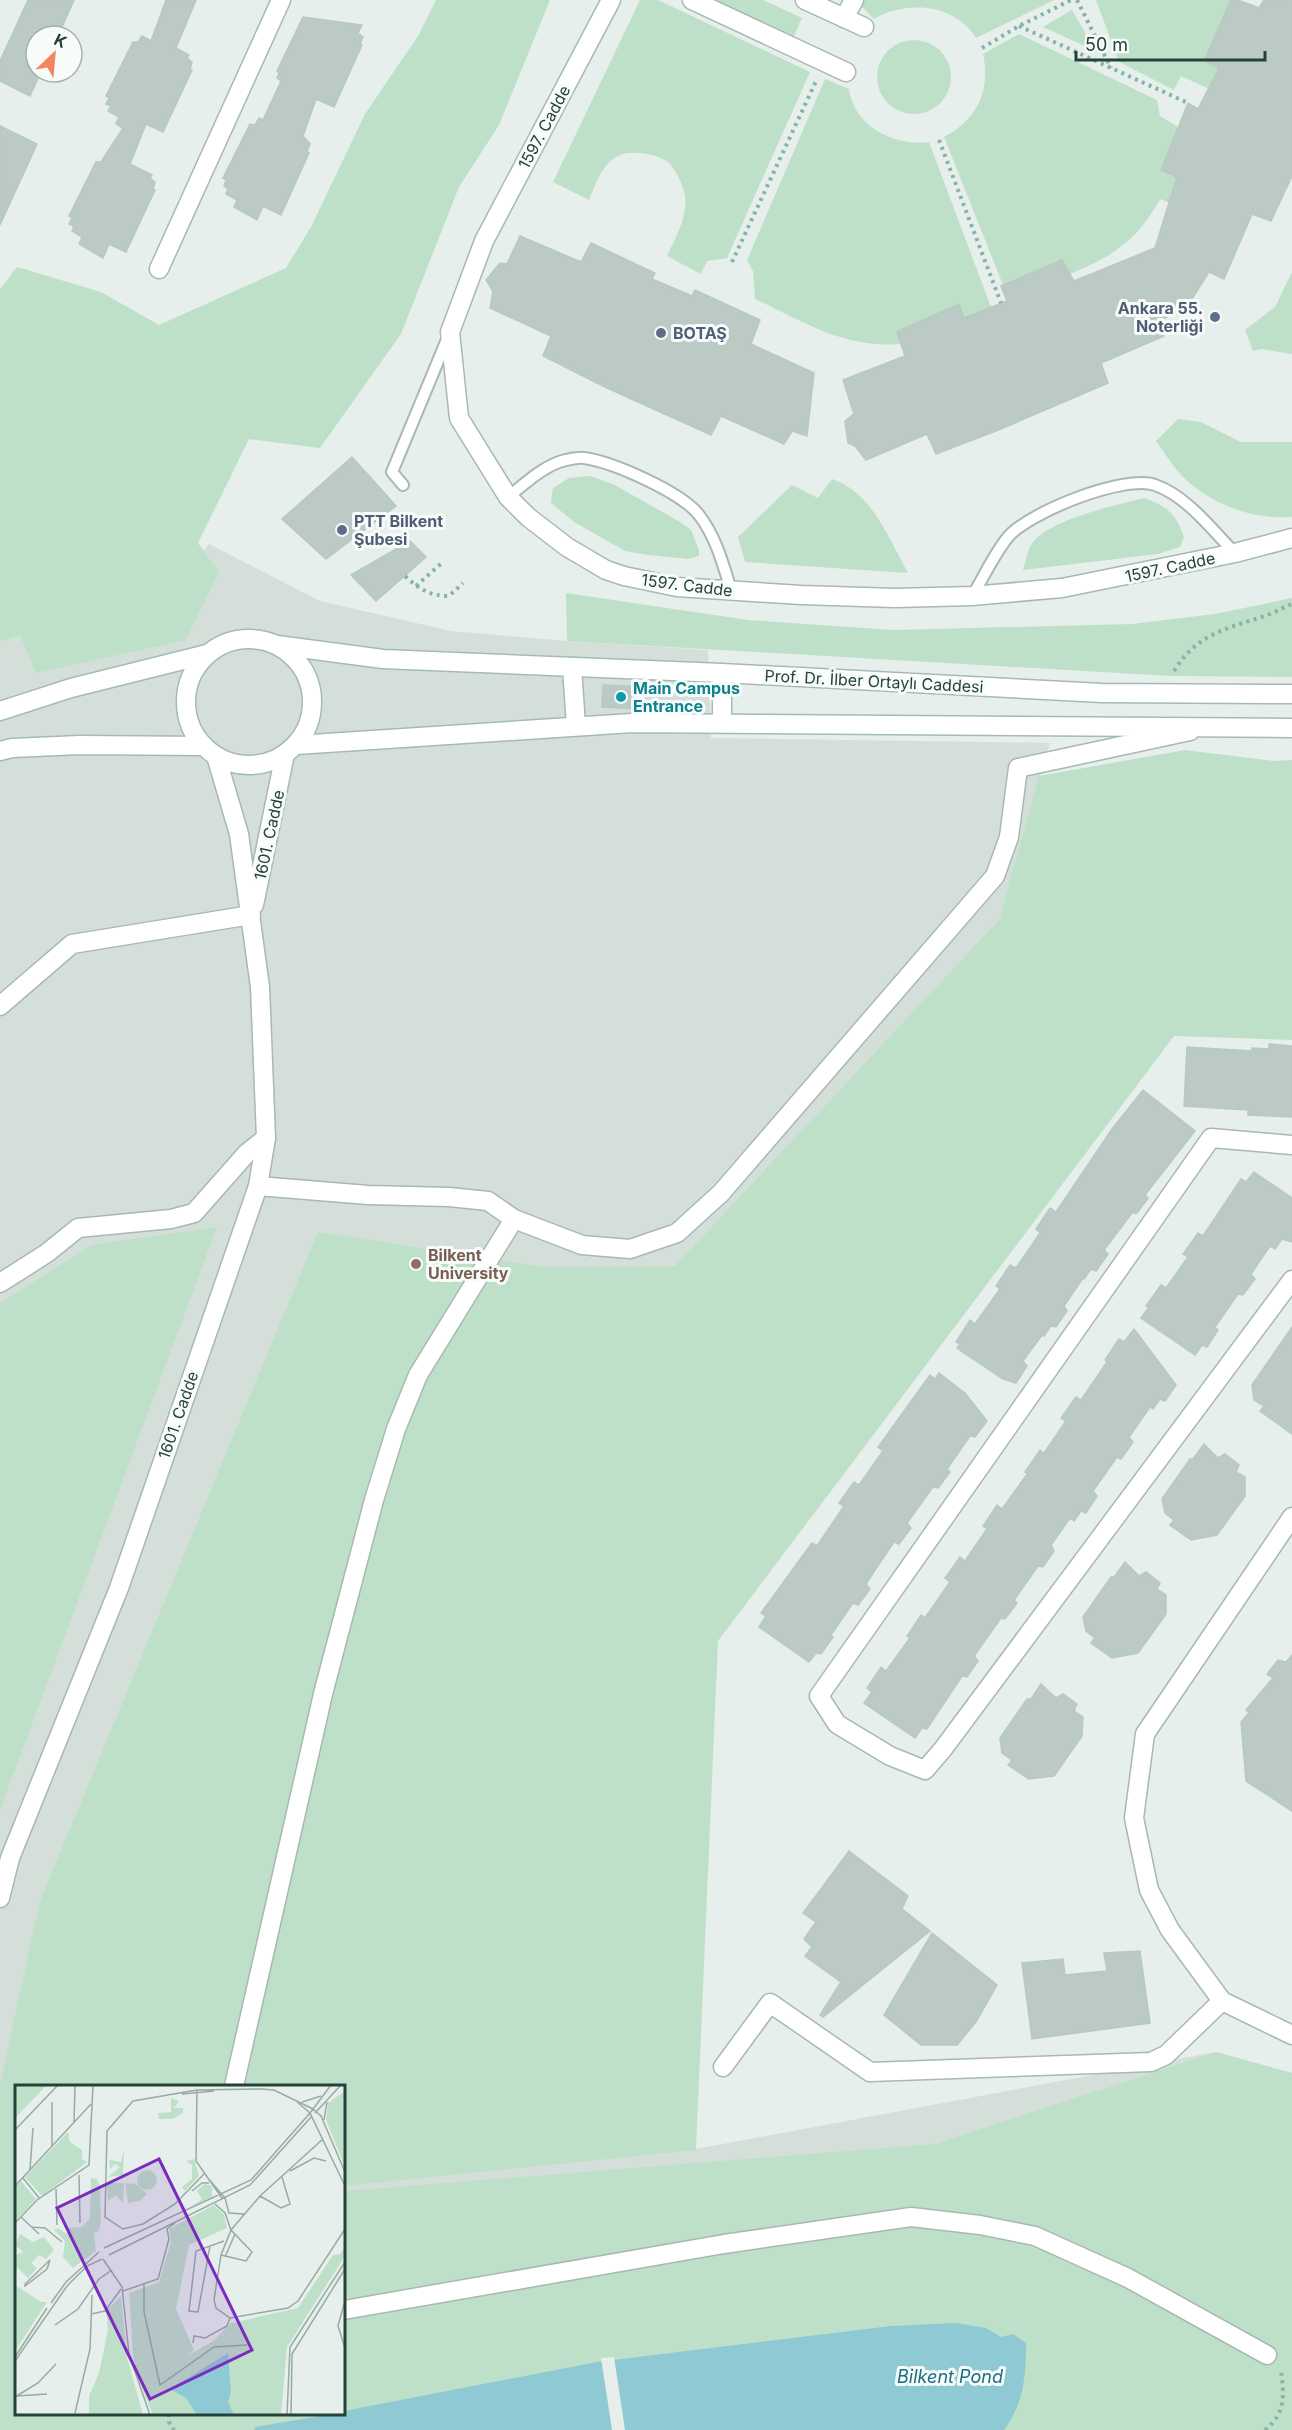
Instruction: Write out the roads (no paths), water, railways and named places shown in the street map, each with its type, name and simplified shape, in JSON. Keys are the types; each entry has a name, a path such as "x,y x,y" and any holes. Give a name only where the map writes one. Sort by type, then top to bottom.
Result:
{"street":[{"path":"159,269 281,0"},
{"name":"1597. Cadde","path":"611,0 484,241 450,332 459,418 508,497 528,517 567,547 606,570 644,581 677,587 896,598 972,596 1062,588 1235,553 1292,538"},
{"path":"692,0 822,69 846,72"},
{"path":"805,0 864,27"},
{"path":"844,18 854,0"},
{"name":"Prof. Dr. İlber Ortaylı Caddesi","path":"0,711 71,688 207,654 223,644 241,639 260,639 277,645 383,660 722,673 1160,694 1292,694"},
{"name":"Prof. Dr. İlber Ortaylı Caddesi","path":"277,645 293,656 305,672 312,690 313,710 307,728 291,749"},
{"path":"207,654 196,667 189,682 186,700 188,717 194,732 210,751 232,763 251,765 269,762 291,749 632,723 1292,728"},
{"path":"572,668 576,726"},
{"path":"722,673 722,723"},
{"path":"258,1186 368,1195 449,1197 488,1201 514,1219 582,1245 630,1249 677,1233 721,1193 995,876 1009,837 1018,768 1213,726"},
{"path":"0,751 12,748 80,745 210,751"},
{"name":"1601. Cadde","path":"251,915 291,749"},
{"name":"1601. Cadde","path":"0,1898 10,1858 118,1588 258,1186 266,1138 260,987 239,834 210,751"},
{"path":"0,1006 72,944 251,915"},
{"path":"0,1283 46,1253 78,1228 171,1219 194,1213 247,1153 266,1138"},
{"path":"1292,1145 1211,1138 819,1696 837,1724 890,1756 925,1770 943,1749 1292,1280"},
{"path":"234,2085 323,1694 374,1500 396,1430 418,1375 514,1219"},
{"path":"1292,1517 1145,1734 1134,1818 1149,1890 1170,1930 1222,2001 1292,2035"},
{"path":"723,2067 770,2002 870,2072 1151,2062 1166,2055 1222,2001"},
{"path":"345,2310 724,2244 911,2217 980,2225 1035,2236 1128,2278 1267,2355"}],"lane":[{"path":"403,485 392,472 450,332"},
{"path":"508,497 550,466 565,460 582,458 614,466 672,495 698,513 719,552 731,590"},
{"path":"972,596 1008,538 1020,525 1063,503 1106,490 1143,483 1166,490 1190,507 1235,553"}],"water":[{"name":"Bilkent Pond","path":"956,2323 986,2328 1001,2337 1013,2334 1026,2343 1020,2399 1004,2430 254,2430 255,2427 326,2415 345,2415 345,2411 597,2362 891,2326"}],"place":[{"name":"Ankara 55. Noterliği","path":"1215,317"},
{"name":"BOTAŞ","path":"661,333"},
{"name":"PTT Bilkent Şubesi","path":"342,530"},
{"name":"Main Campus Entrance","path":"621,697"},
{"name":"Bilkent University","path":"416,1264"}]}
